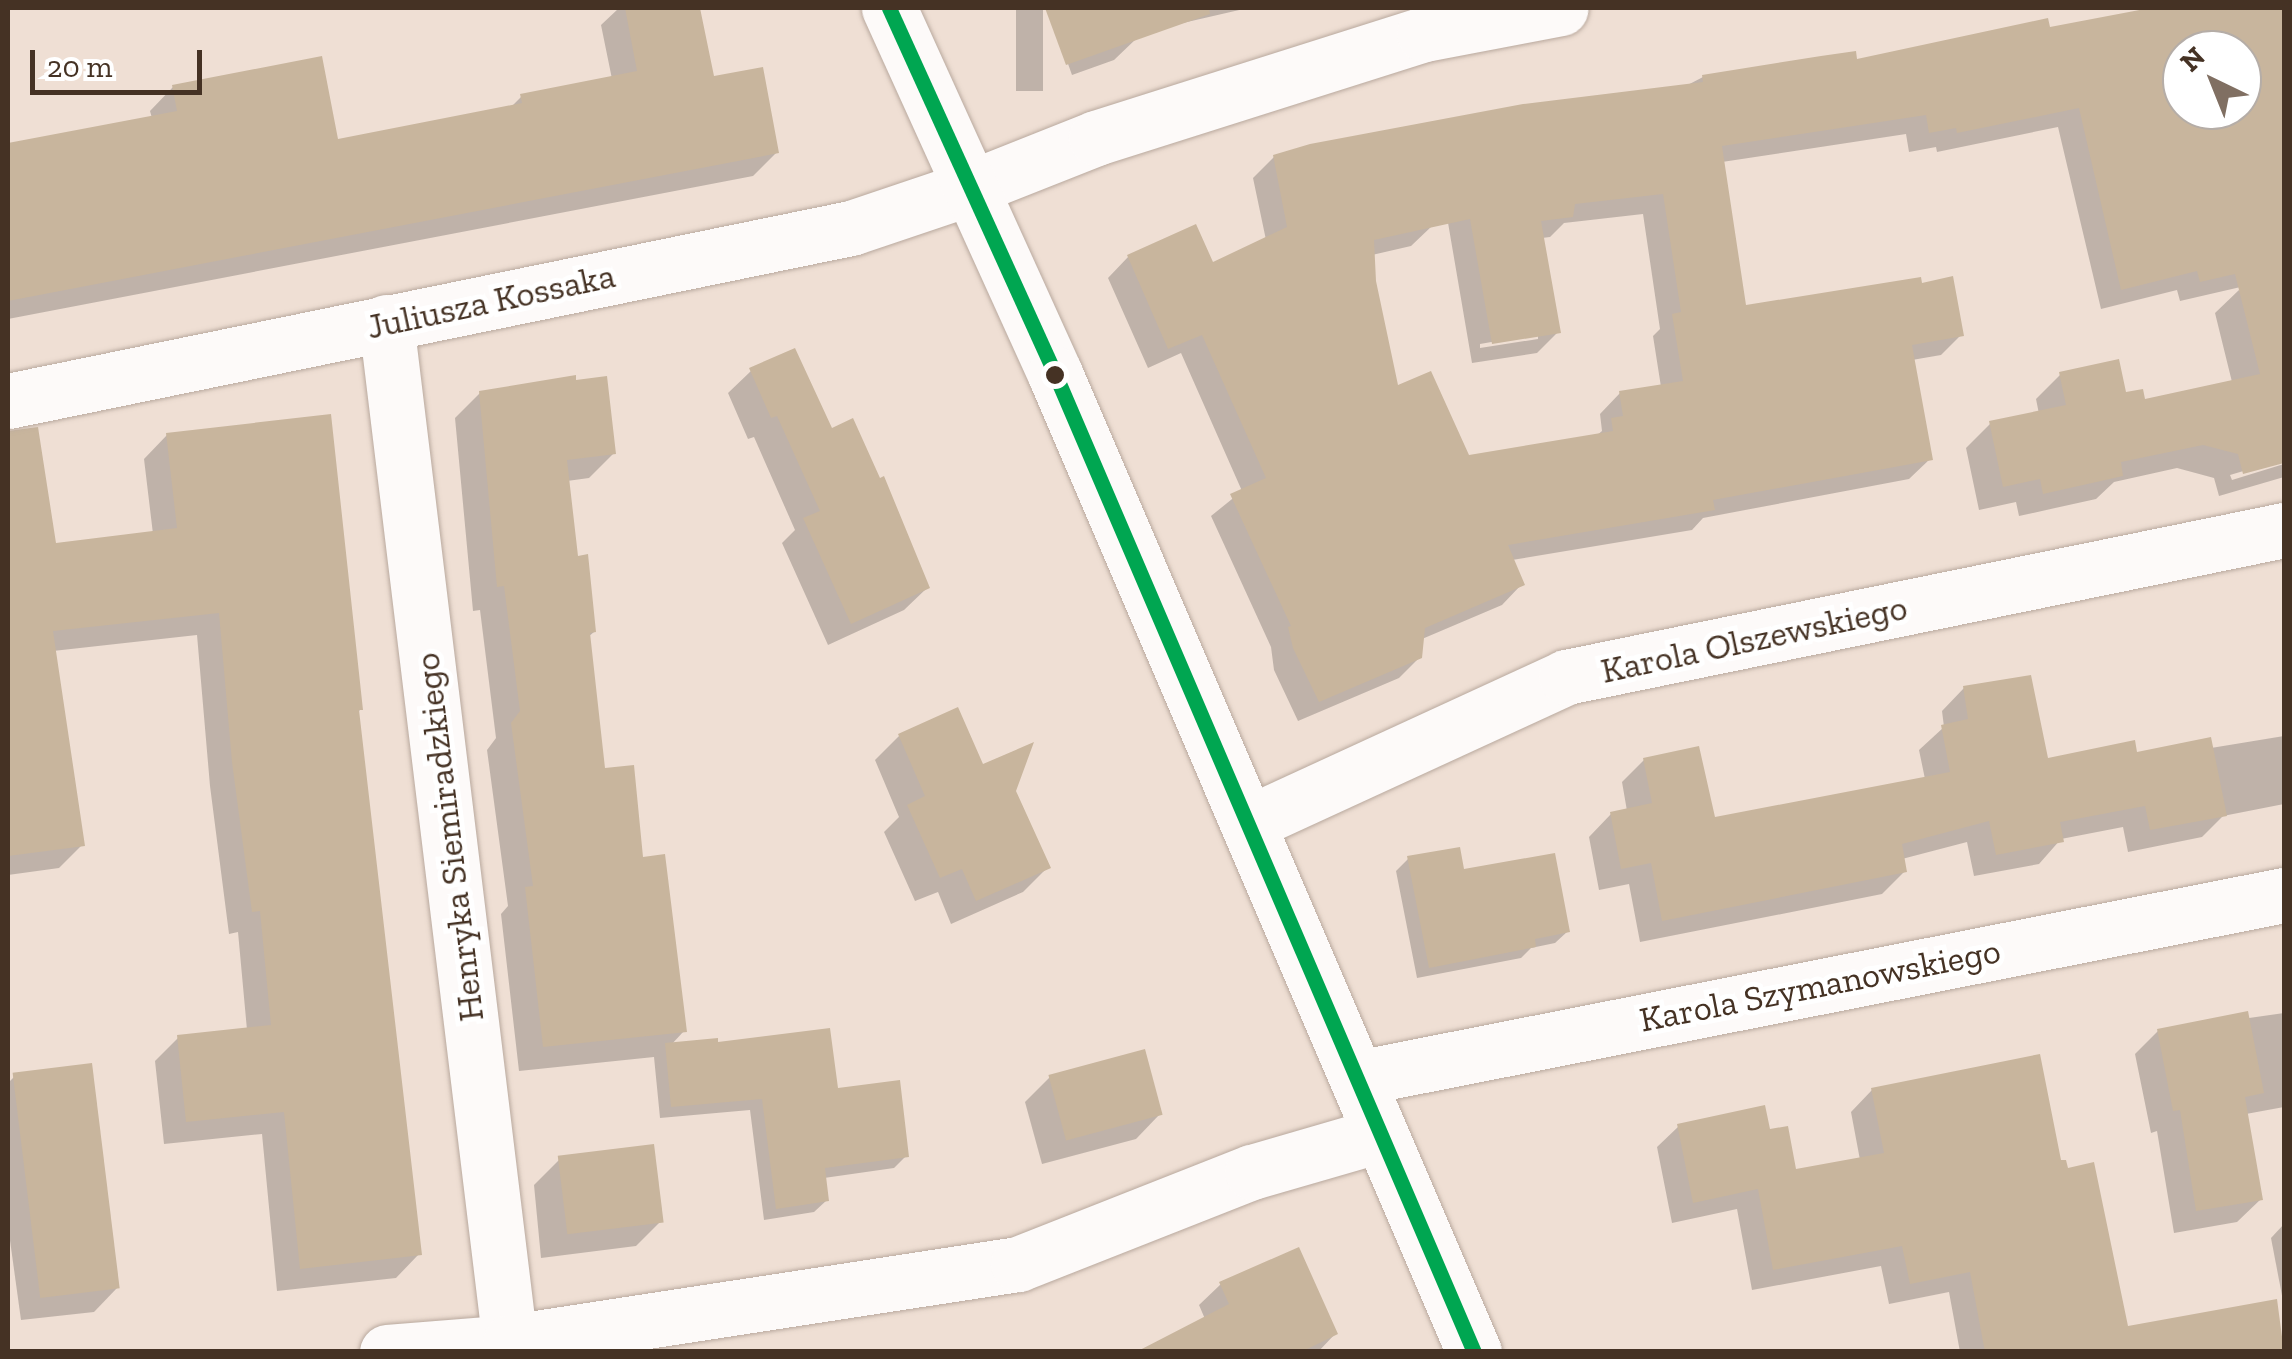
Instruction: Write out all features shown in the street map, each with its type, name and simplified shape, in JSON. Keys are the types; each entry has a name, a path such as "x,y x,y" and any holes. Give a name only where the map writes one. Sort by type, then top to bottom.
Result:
{"street":[{"path":"889,8 1249,823 1474,1352"},
{"name":"Juliusza Kossaka","path":"8,401 851,228 970,188 1096,138 1424,34 1560,8"},
{"name":"Henryka Siemiradzkiego","path":"386,322 511,1346"},
{"name":"Karola Olszewskiego","path":"1249,823 1566,677 2284,530"},
{"name":"Karola Szymanowskiego","path":"1357,1078 2284,895"},
{"path":"386,1352 511,1346 1018,1264 1252,1172 1379,1135"}],"building":[{"path":"625,8 700,8 714,76 763,67 779,153 8,301 8,143 177,111 172,85 322,56 338,139 522,103 520,94 637,71"},
{"path":"1045,8 1209,8 1210,14 1066,65"},
{"path":"2150,8 2284,8 2284,463 2243,474 2238,454 2203,445 2121,462 2123,476 2043,494 2040,479 2003,487 1989,421 2066,405 2059,372 2119,359 2126,392 2143,389 2145,399 2260,374 2235,274 2200,282 2197,271 2121,290 2079,108 1957,133 1956,128 1929,133 1926,115 1722,146 1746,305 1921,277 1922,283 1953,276 1964,336 1912,345 1933,460 1713,500 1715,510 1508,545 1525,585 1425,628 1422,658 1319,702 1293,648 1288,627 1291,626 1230,494 1266,478 1202,335 1168,349 1127,255 1196,224 1213,262 1287,227 1273,155 1310,144 1523,104 1703,82 1702,75 1821,56 1856,51 1857,59 2048,18 2050,27","holes":["1663,194 1681,312 1672,314 1683,381 1619,391 1623,416 1611,418 1613,431 1469,455 1431,371 1398,385 1376,281 1374,240 1470,219 1492,344 1561,333 1541,221 1573,217 1575,204"]},
{"path":"795,348 832,428 853,418 880,478 884,476 930,588 851,624 803,518 820,511 777,416 771,418 749,368"},
{"path":"576,375 576,380 607,376 616,454 567,460 578,556 588,554 596,632 590,633 605,768 634,765 643,857 665,854 687,1032 543,1047 525,887 533,886 511,723 520,711 504,586 497,587 479,391"},
{"path":"331,414 363,710 359,710 422,1255 300,1269 284,1112 186,1122 177,1035 271,1025 260,911 252,912 232,762 219,613 53,631 85,846 8,856 8,431 38,427 56,543 177,528 166,433"},
{"path":"2031,675 2048,758 2135,740 2137,752 2211,737 2227,816 2150,830 2145,806 2060,822 2064,842 1996,855 1989,821 1902,844 1907,872 1662,921 1651,863 1621,869 1610,812 1652,803 1643,758 1699,746 1715,817 1950,772 1941,725 1968,719 1963,686"},
{"path":"958,707 983,764 1034,742 1016,791 1051,868 976,901 962,869 940,878 907,805 925,796 898,734"},
{"path":"1460,847 1464,869 1555,853 1570,932 1535,939 1536,947 1429,968 1407,856"},
{"path":"2248,1011 2264,1093 2245,1097 2263,1200 2196,1211 2180,1110 2173,1111 2157,1029"},
{"path":"830,1028 838,1088 900,1080 909,1157 825,1168 829,1201 776,1209 762,1099 671,1107 665,1043 718,1038 718,1042"},
{"path":"1145,1049 1163,1115 1066,1141 1048,1075"},
{"path":"2040,1054 2061,1160 2066,1160 2068,1168 2094,1162 2128,1326 2277,1299 2284,1352 1985,1352 1970,1272 1910,1284 1902,1246 1773,1270 1758,1189 1693,1203 1677,1124 1765,1105 1770,1129 1788,1126 1796,1169 1884,1153 1871,1088"},
{"path":"92,1063 120,1288 40,1298 13,1073"},
{"path":"654,1144 664,1222 567,1234 558,1156"},
{"path":"1299,1247 1338,1334 1301,1352 1136,1352 1229,1304 1219,1282"}],"transit line":[{"path":"889,8 1055,374 1474,1352"}]}
